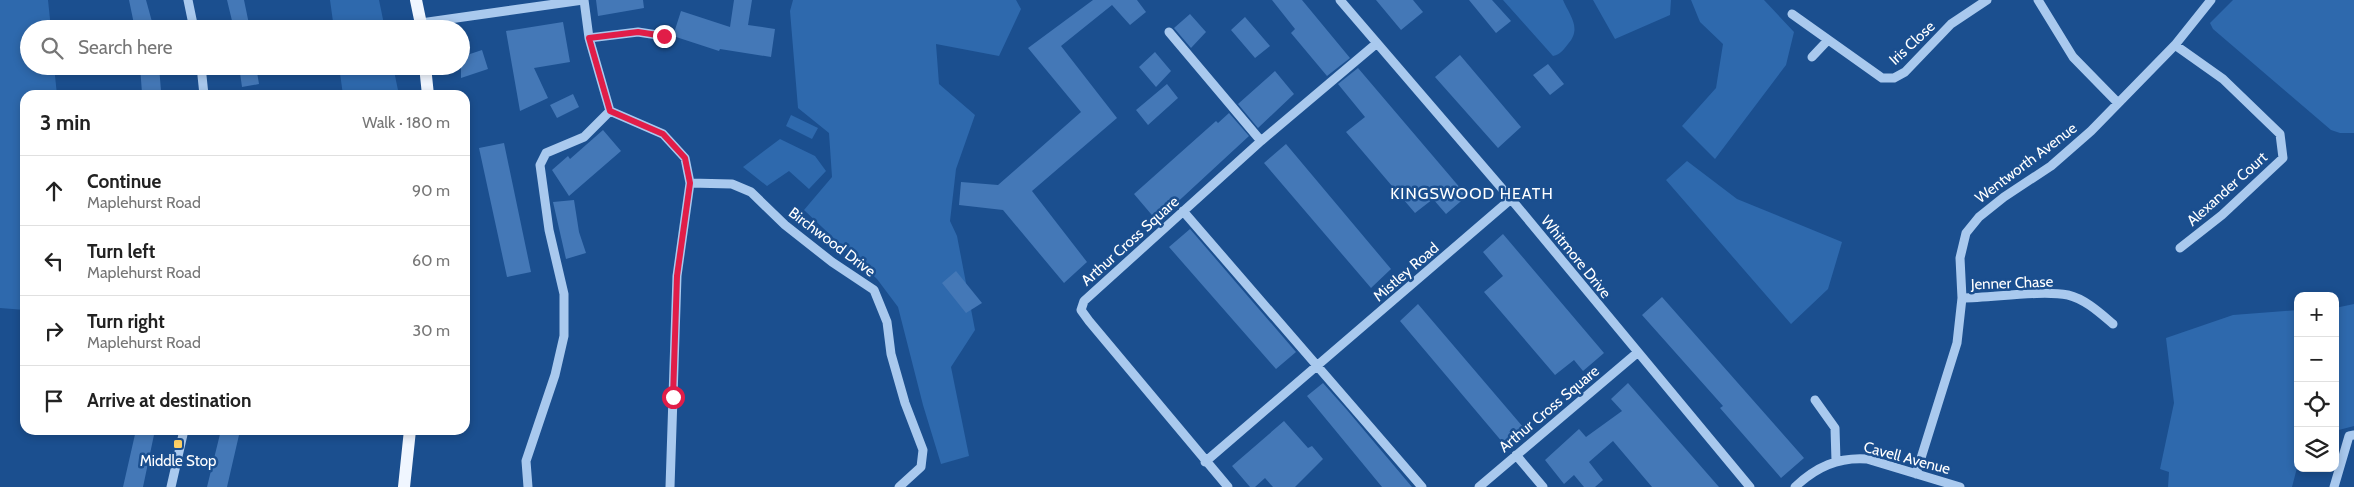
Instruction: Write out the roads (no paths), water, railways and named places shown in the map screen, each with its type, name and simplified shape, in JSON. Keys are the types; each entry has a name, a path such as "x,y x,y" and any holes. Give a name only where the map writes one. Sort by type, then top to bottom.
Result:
{"main road":[{"path":"416,0 421,20"},
{"path":"426,75 427,90"},
{"path":"404,487 409,435"}],"street":[{"path":"188,0 192,20"},
{"path":"459,20 583,0 589,38 610,111"},
{"name":"Whitmore Drive","path":"1340,0 1511,199 1750,487"},
{"name":"Iris Close","path":"1792,14 1882,78 1894,78 1906,72 1951,24 1987,0"},
{"path":"2038,0 2074,56 2118,103"},
{"name":"Wentworth Avenue","path":"1916,474 1957,343 1962,298 1960,258 1966,234 1979,217 2004,197 2051,166 2091,131 2175,44 2211,0"},
{"path":"589,38 638,32 664,36"},
{"path":"1169,32 1261,141"},
{"path":"1812,57 1828,40"},
{"name":"Arthur Cross Square","path":"1228,487 1205,462 1081,310 1084,301 1224,177 1261,141 1376,43"},
{"name":"Alexander Court","path":"2175,44 2224,78 2280,134 2283,158 2222,215 2180,248"},
{"path":"202,75 203,90"},
{"path":"610,111 663,134 685,158 690,183 677,276 670,487"},
{"path":"528,487 526,461 555,375 564,336 564,294 549,230 540,165 546,154 584,137 610,111"},
{"name":"Birchwood Drive","path":"690,183 732,184 751,192 785,225 832,262 874,290 887,322 893,362 905,402 923,450 921,467 899,487"},
{"name":"Mistley Road","path":"1205,462 1511,199"},
{"path":"1183,212 1422,487"},
{"name":"Jenner Chase","path":"1962,298 2031,294 2068,295 2093,307 2113,324"},
{"name":"Arthur Cross Square","path":"1479,487 1637,353"},
{"path":"1816,400 1835,428 1836,461"},
{"path":"171,487 183,435"},
{"path":"2334,487 2349,436 2354,435"},
{"path":"1516,456 1543,487"},
{"name":"Cavell Avenue","path":"1795,487 1821,467 1836,461 1852,458 1867,459 1960,487"}],"place":[{"name":"Middle Stop","path":"178,444"}],"district":[{"name":"KINGSWOOD HEATH","path":"1472,193"}]}
